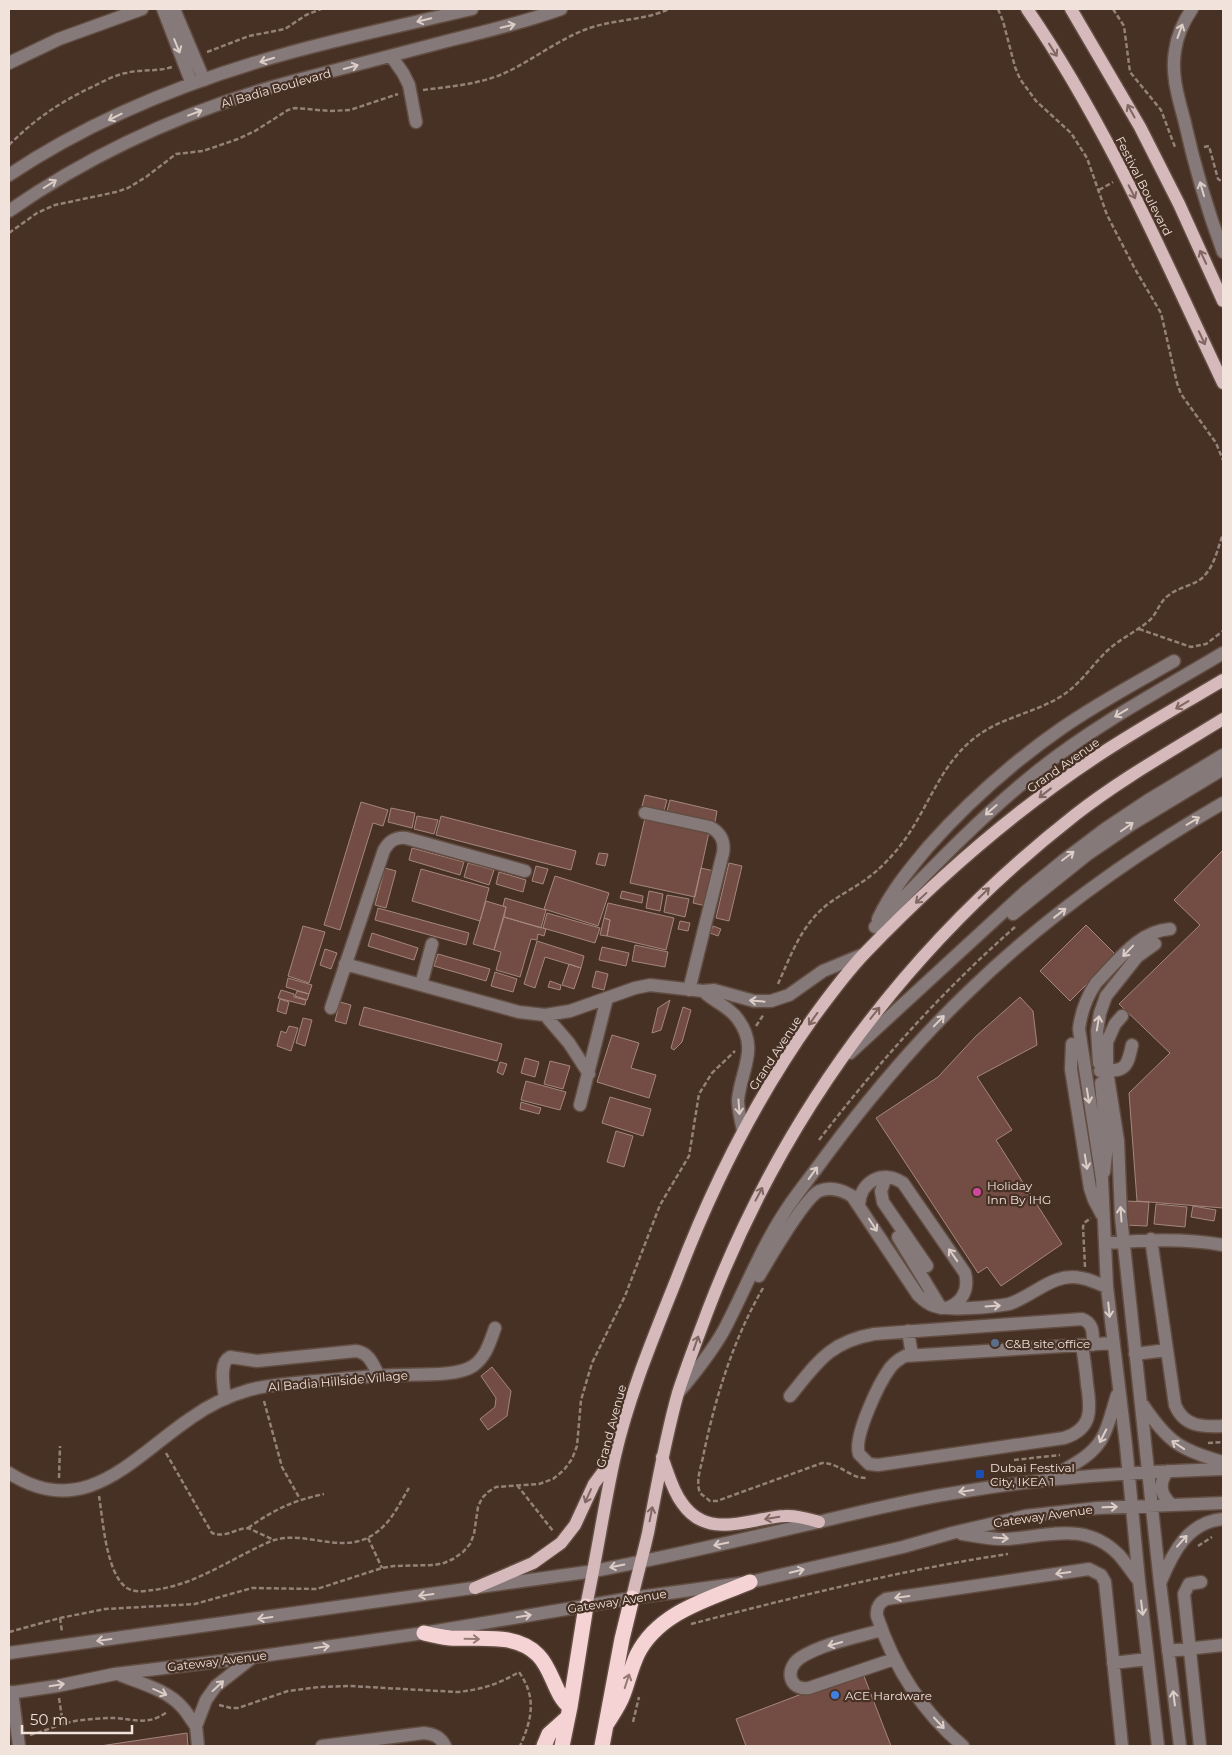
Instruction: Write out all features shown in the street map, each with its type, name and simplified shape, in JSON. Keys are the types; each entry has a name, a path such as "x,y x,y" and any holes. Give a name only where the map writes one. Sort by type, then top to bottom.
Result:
{"highway":[{"path":"606,1725 621,1700 636,1656 655,1630 675,1614 750,1582"},
{"path":"602,1746 622,1639 632,1598"},
{"path":"562,1746 586,1606"},
{"path":"424,1632 451,1638 506,1639 531,1649 545,1663 569,1712"},
{"path":"544,1746 549,1734 569,1712"}],"main road":[{"name":"Festival Boulevard","path":"1026,9 1072,79 1100,130 1144,214 1223,383"},
{"name":"Festival Boulevard","path":"1071,9 1145,136 1223,301"},
{"name":"Grand Avenue","path":"586,1606 615,1455 648,1352 714,1188 743,1131 798,1040 827,999 866,952 956,865 1052,788 1102,753 1223,680"},
{"path":"632,1598 662,1457 678,1393 725,1267 749,1214 777,1161 837,1064 908,973 946,930 988,889 1077,813 1123,781 1223,719"},
{"path":"474,1588 528,1566 561,1543 575,1525 594,1484 615,1455"},
{"path":"662,1457 682,1504 689,1512 704,1521 713,1524 731,1525 790,1516 820,1522"}],"street":[{"path":"9,63 59,39 142,9"},
{"path":"162,9 189,60 198,82"},
{"path":"174,9 189,60"},
{"path":"9,175 94,127 135,107 198,82 292,52 472,9"},
{"name":"Al Badia Boulevard","path":"9,211 59,178 99,156 140,136 224,102 288,83 517,24 561,9"},
{"path":"1192,9 1178,34 1174,68 1176,86 1190,150 1223,252"},
{"path":"391,56 409,85 416,122"},
{"path":"875,927 982,818 1040,769 1102,725 1223,653"},
{"path":"345,964 519,1012 545,1015 570,1011 642,986 658,985 689,990 717,990 754,1002 780,999 797,990 823,971 866,952 886,903 900,880 943,831 988,786 1038,746 1090,710 1175,664"},
{"path":"837,1064 1025,892 1064,860 1105,829 1147,801 1223,755"},
{"path":"897,1010 1088,854 1166,802 1223,768"},
{"path":"723,1331 786,1209 859,1111 932,1028 967,992 1054,917 1144,852 1223,803"},
{"path":"645,813 710,827 719,833 724,842 723,853 689,990"},
{"path":"331,1008 384,850 390,841 406,838 525,871"},
{"path":"1158,1746 1138,1581 1107,1287 1102,1179 1079,1029 1082,1010 1096,983 1137,942 1155,931 1170,929"},
{"path":"421,985 432,944"},
{"path":"1155,944 1138,957 1106,996 1100,1013 1097,1031 1103,1071 1118,1135 1121,1217 1160,1583 1180,1746"},
{"path":"703,991 710,998 732,1012 742,1025 747,1039 748,1058 738,1099 743,1131"},
{"path":"580,1106 606,998"},
{"path":"545,1015 569,1043 589,1074"},
{"path":"1102,1179 1106,1163 1107,1146 1103,1071 1107,1042 1115,1024 1122,1016"},
{"path":"1072,1044 1071,1069 1090,1188 1094,1200 1104,1217"},
{"path":"1103,1071 1117,1071 1127,1065 1132,1045"},
{"path":"859,1204 862,1190 872,1180 886,1176 903,1183 965,1273 967,1286 963,1297 954,1306 944,1308"},
{"path":"886,1176 881,1191 883,1202 927,1266"},
{"path":"678,1393 701,1365 808,1200 814,1194 828,1188 836,1189 852,1196 859,1204 918,1295 928,1303 944,1308 1009,1304 1054,1280 1066,1277 1084,1278 1107,1287"},
{"path":"897,1236 944,1308"},
{"path":"1105,1243 1151,1239 1189,1240 1223,1245"},
{"path":"1151,1239 1176,1405 1181,1416 1196,1425 1223,1426"},
{"path":"790,1396 822,1358 846,1341 874,1334 1082,1319 1087,1321 1092,1327 1088,1345 1089,1414 1083,1427 1071,1436 1064,1438 878,1465 869,1464 862,1458 858,1445 868,1411 889,1369 899,1359 912,1355 1088,1345 1113,1343"},
{"name":"Al Badia Hillside Village","path":"9,1473 30,1484 58,1490 72,1490 97,1484 122,1470 191,1417 225,1399 261,1387 278,1384 458,1372 478,1362 483,1356 495,1328"},
{"path":"908,1331 912,1355"},
{"path":"1135,1354 1167,1350"},
{"path":"225,1399 223,1365 225,1360 230,1357 257,1362 356,1351 364,1353 369,1358 379,1376"},
{"path":"1046,1480 1088,1455 1098,1444 1106,1429 1118,1390"},
{"path":"1142,1404 1161,1431 1176,1444 1193,1453 1223,1462"},
{"path":"9,1653 594,1571 937,1496 1046,1480 1223,1468"},
{"path":"1168,1471 1161,1482 1161,1488 1166,1500 1172,1505"},
{"name":"Gateway Avenue","path":"10,1692 57,1686 115,1674 424,1632 632,1598 750,1582 903,1547 952,1533 1025,1516 1097,1508 1223,1503"},
{"path":"1160,1583 1179,1544 1201,1526 1223,1519"},
{"path":"952,1533 1004,1539 1067,1532 1080,1533 1092,1537 1112,1549 1120,1556 1138,1581"},
{"path":"963,1746 936,1721 921,1702 894,1659 876,1612 879,1604 886,1599 1090,1570 1101,1574 1105,1582 1122,1746"},
{"path":"1200,1746 1184,1594 1190,1584 1201,1582"},
{"path":"882,1630 802,1656 792,1665 790,1678 796,1686 809,1688 894,1659"},
{"path":"1168,1651 1223,1645"},
{"path":"198,1746 196,1726 206,1700 216,1686 254,1656"},
{"path":"1113,1663 1148,1659"},
{"path":"115,1674 162,1692 177,1702 196,1726"},
{"path":"10,1692 19,1742"},
{"path":"322,1746 424,1733 435,1735 445,1746"}],"path":[{"path":"9,145 47,112 83,91 117,75 139,70 165,69 249,36 285,29 306,15 321,9"},
{"path":"9,233 37,213 55,204 128,188 176,154 203,151 238,139 255,131 288,110 295,108 330,111 350,110 410,91 473,84 512,70 562,40 586,29 598,25 648,17 669,9"},
{"path":"998,9 1020,79 1036,101 1071,133 1087,158 1104,209 1135,269 1161,313 1181,394 1216,443 1223,460"},
{"path":"1113,9 1124,26 1130,72 1161,110 1178,153"},
{"path":"1190,150 1209,146 1218,179 1223,182"},
{"path":"1139,629 1191,647 1206,644 1223,631"},
{"path":"767,1282 753,1305 742,1330 712,1417 698,1481 700,1493 710,1500 717,1501 822,1463 838,1466 855,1477 876,1477"},
{"path":"261,1387 282,1467 300,1499"},
{"path":"160,1441 212,1532 219,1535 248,1528 274,1510 300,1499 324,1494"},
{"path":"58,1490 60,1446"},
{"path":"1011,1460 1064,1454"},
{"path":"97,1484 113,1572 127,1588 144,1592 159,1590 196,1579 274,1540 293,1538 349,1544 368,1538 389,1521 409,1488"},
{"path":"517,1485 561,1543"},
{"path":"9,1632 60,1618 105,1610 195,1604 252,1588 317,1589 382,1568 434,1565 453,1559 470,1544 474,1534 478,1507"},
{"path":"248,1528 274,1540"},
{"path":"1194,1548 1214,1535"},
{"path":"368,1538 382,1568"},
{"path":"684,1626 756,1607 878,1579 963,1561 1009,1554"},
{"path":"206,1700 231,1708 247,1706 288,1692 319,1687 350,1686 456,1692 473,1691 505,1680 519,1672 528,1688 531,1708 528,1727 520,1746"},
{"path":"57,1686 63,1724"},
{"path":"632,1722 640,1694"},
{"path":"19,1742 63,1724 106,1718 146,1722 162,1716 177,1702"}],"building":[{"path":"645,795 667,800 664,811 642,806"},
{"path":"670,800 717,811 715,822 667,811"},
{"path":"361,802 388,810 383,826 373,823 340,930 324,925"},
{"path":"391,808 415,813 412,828 388,822"},
{"path":"417,816 438,820 434,834 414,829"},
{"path":"441,816 576,851 571,870 436,835"},
{"path":"645,818 709,832 695,897 630,883"},
{"path":"412,848 464,862 460,875 409,860"},
{"path":"1223,850 1223,1208 1137,1201 1129,1093 1170,1053 1119,1004 1200,925 1174,900"},
{"path":"599,853 608,854 605,866 596,864"},
{"path":"468,863 494,870 489,885 464,877"},
{"path":"729,863 742,866 729,921 716,918"},
{"path":"536,866 548,869 543,884 532,881"},
{"path":"385,868 396,871 386,908 375,905"},
{"path":"701,868 714,871 706,906 693,903"},
{"path":"421,869 489,888 480,921 412,901"},
{"path":"499,872 526,880 523,892 496,884"},
{"path":"555,876 609,893 598,926 544,909"},
{"path":"622,891 643,896 642,903 620,898"},
{"path":"649,891 663,894 660,911 646,908"},
{"path":"667,895 689,899 685,917 664,912"},
{"path":"505,898 546,910 541,928 504,917 506,907 503,906"},
{"path":"486,901 506,907 494,950 473,944"},
{"path":"608,903 674,918 666,950 607,936 610,920 604,918"},
{"path":"378,908 469,933 466,945 375,920"},
{"path":"547,913 600,928 595,943 543,928"},
{"path":"504,917 546,929 544,936 538,934 537,940 531,939 520,977 496,970 501,952 494,950"},
{"path":"604,918 610,920 607,936 600,935"},
{"path":"680,921 690,923 688,931 678,929"},
{"path":"1086,925 1116,955 1070,1001 1040,971"},
{"path":"303,926 325,932 309,983 288,976"},
{"path":"713,926 721,929 718,936 710,933"},
{"path":"372,933 418,948 414,960 368,946"},
{"path":"537,941 584,956 581,968 545,957 535,988 524,984"},
{"path":"635,945 668,952 665,967 632,961"},
{"path":"602,947 629,953 626,966 599,960"},
{"path":"325,949 337,953 331,969 320,965"},
{"path":"438,954 490,969 486,981 434,966"},
{"path":"569,964 581,968 574,989 562,985"},
{"path":"596,971 608,974 604,990 592,987"},
{"path":"495,972 517,979 513,992 491,986"},
{"path":"288,978 312,985 309,994 286,987"},
{"path":"550,981 561,985 560,990 548,987"},
{"path":"281,990 294,994 294,997 306,1000 305,1005 278,998"},
{"path":"297,991 309,994 307,1000 295,996"},
{"name":"Holiday Inn By IHG","path":"1020,997 1033,1011 1037,1045 977,1077 1012,1130 996,1140 1062,1244 1001,1286 987,1267 978,1273 876,1118 938,1077 976,1036"},
{"path":"280,999 289,1002 286,1014 277,1011"},
{"path":"670,1000 661,1030 652,1033 658,1008"},
{"path":"340,1002 351,1005 346,1024 335,1021"},
{"path":"364,1007 502,1044 497,1061 359,1025"},
{"path":"683,1007 691,1010 682,1042 674,1050 671,1048"},
{"path":"303,1018 312,1020 305,1046 296,1043"},
{"path":"289,1026 298,1028 291,1051 277,1046 281,1031 286,1033"},
{"path":"612,1035 639,1043 631,1068 656,1075 649,1098 597,1082"},
{"path":"525,1058 539,1062 535,1077 521,1073"},
{"path":"550,1061 570,1066 563,1089 544,1084"},
{"path":"500,1062 507,1064 503,1075 497,1072"},
{"path":"526,1081 566,1092 560,1110 521,1100"},
{"path":"610,1097 651,1109 643,1136 602,1123"},
{"path":"521,1102 541,1108 539,1114 520,1109"},
{"path":"616,1131 633,1136 624,1167 607,1162"},
{"path":"1125,1201 1149,1202 1147,1226 1124,1225"},
{"path":"1156,1204 1187,1207 1185,1227 1154,1224"},
{"path":"1193,1206 1216,1210 1214,1221 1191,1217"},
{"path":"492,1367 511,1391 507,1416 488,1430 480,1419 495,1407 496,1398 481,1376"},
{"name":"ACE Hardware","path":"862,1671 891,1746 746,1746 736,1719"},
{"path":"187,1733 188,1746 100,1746"}],"place":[{"name":"Holiday Inn By IHG","path":"977,1192"},
{"name":"C&B site office","path":"995,1343"},
{"name":"Dubai Festival City, IKEA 1","path":"980,1474"},
{"name":"ACE Hardware","path":"835,1695"}]}
